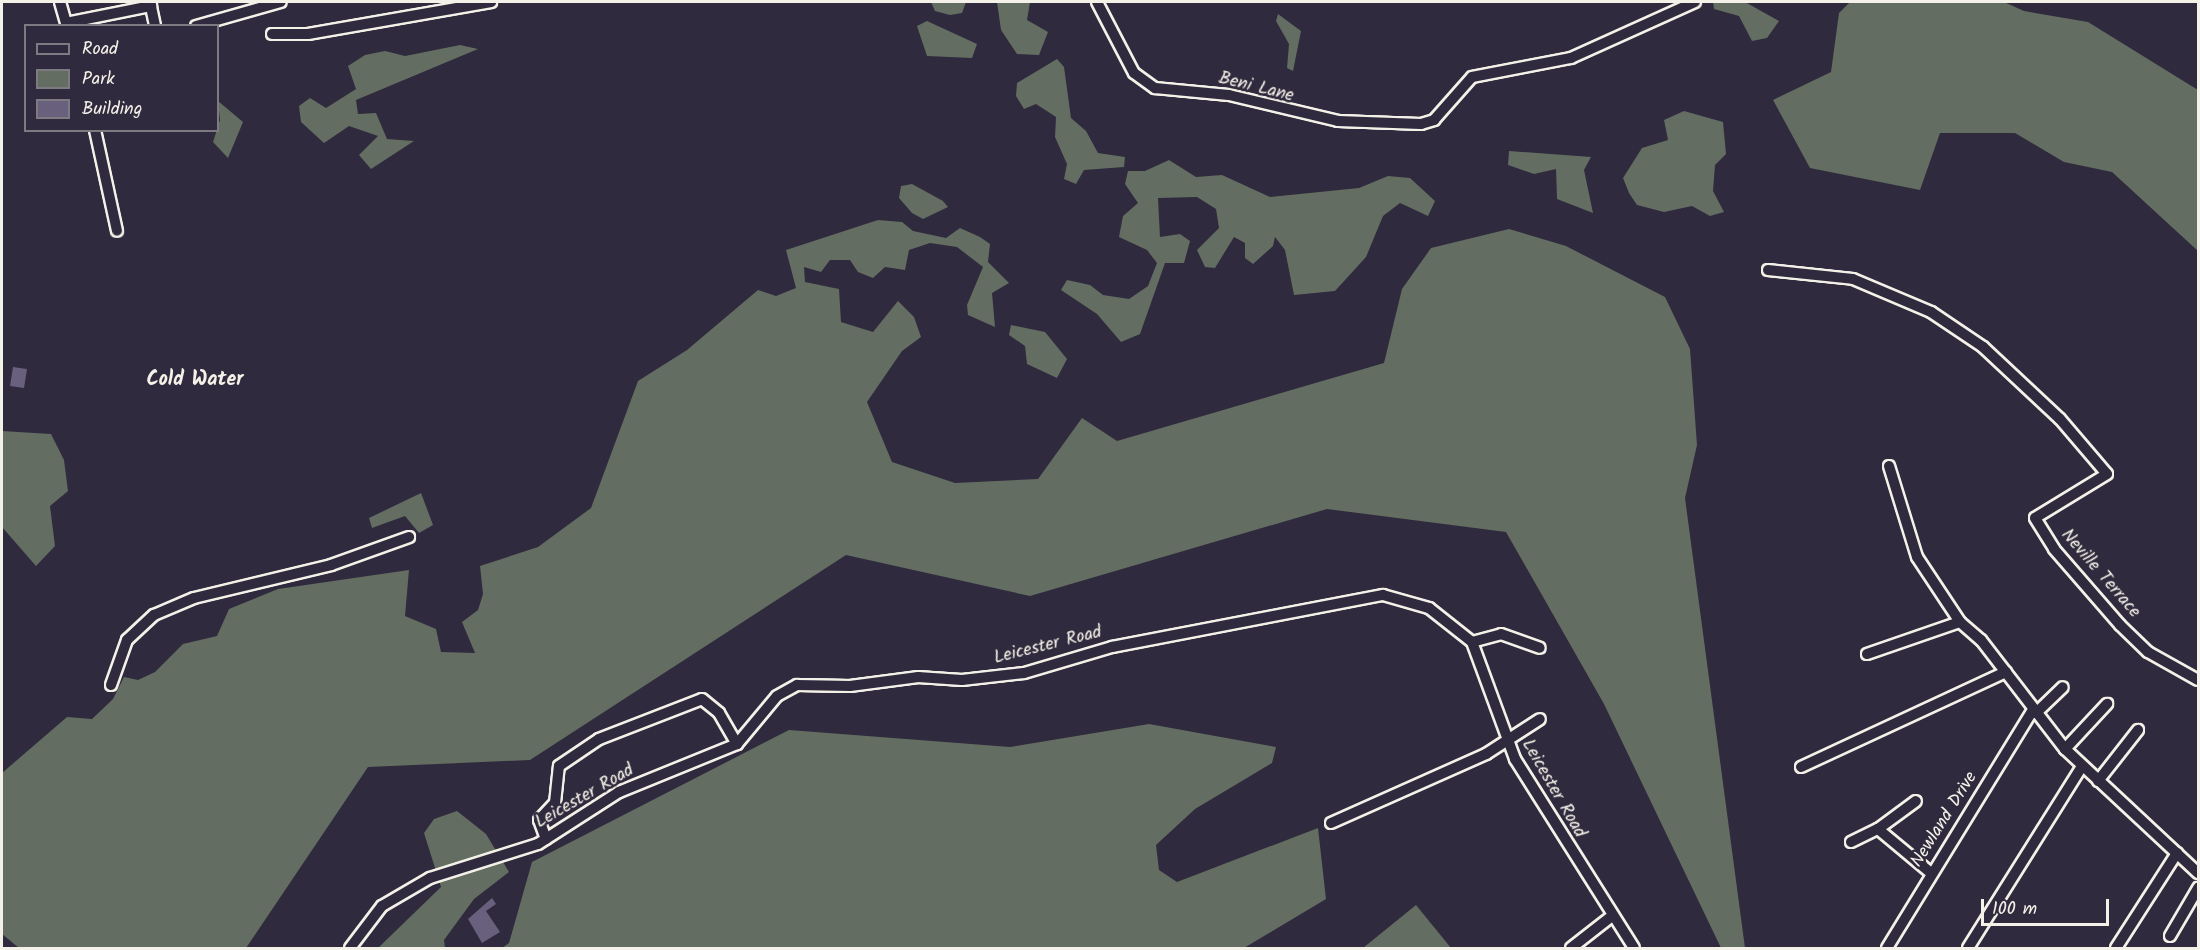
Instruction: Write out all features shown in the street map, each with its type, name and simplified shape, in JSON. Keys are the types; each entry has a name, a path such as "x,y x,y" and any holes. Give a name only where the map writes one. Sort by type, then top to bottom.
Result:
{"street":[{"path":"60,2 66,23 151,4 155,24"},
{"path":"203,24 281,2"},
{"path":"272,34 308,34 491,2"},
{"name":"Beni Lane","path":"1097,2 1134,73 1155,88 1229,95 1338,121 1421,124 1438,116 1466,79 1571,58 1695,2"},
{"path":"96,132 107,175 117,231"},
{"name":"Neville Terrace","path":"1768,270 1836,274 1902,298 1983,348 2053,412 2108,472 2035,518 2054,549 2120,625 2148,652 2199,680"},
{"path":"1889,466 1917,557 1959,622 2006,672 2065,749 2199,873"},
{"path":"111,685 127,640 154,615 194,598 331,565 409,537"},
{"name":"Leicester Road","path":"350,948 382,906 430,878 546,839 630,786 737,744 777,696 797,685 850,686 918,677 962,680 1024,673 1074,656 1370,596 1391,595 1429,608 1472,642 1507,742 1634,948"},
{"path":"1867,654 1959,622"},
{"path":"1472,642 1501,634 1540,648"},
{"path":"1801,767 2006,672"},
{"name":"Newland Drive","path":"1887,948 1931,873 2035,712 2063,687"},
{"path":"546,839 539,820 555,803 559,766 599,739 702,699 719,713 737,744"},
{"path":"2065,749 2107,704"},
{"path":"1331,824 1507,742 1540,719"},
{"path":"2098,781 2138,730"},
{"path":"1968,948 2082,766"},
{"path":"1851,842 1878,829 1916,801"},
{"path":"1878,829 1931,873"},
{"path":"2116,948 2177,853"},
{"path":"2170,936 2199,888"},
{"path":"1571,948 1612,915"}],"green space":[{"path":"931,2 966,2 962,13 950,15 935,11"},
{"path":"997,2 1030,2 1027,20 1048,32 1039,55 1017,54 1001,30"},
{"path":"1713,2 1745,2 1779,21 1767,38 1752,41 1739,16 1714,9"},
{"path":"1850,2 2004,2 2024,11 2088,22 2198,90 2198,251 2112,172 2064,162 2015,133 1940,133 1920,190 1810,168 1773,100 1831,72 1839,13"},
{"path":"1278,14 1301,31 1293,71 1287,68 1289,44 1276,21"},
{"path":"927,21 977,44 972,58 927,56 917,26"},
{"path":"460,45 478,49 356,100 358,114 376,113 387,139 414,141 371,169 359,155 378,136 349,126 324,143 301,122 299,106 310,98 326,108 356,89 348,66 365,55 385,51 405,56"},
{"path":"1057,59 1064,67 1071,118 1086,131 1098,153 1125,157 1124,167 1084,170 1076,184 1064,179 1067,164 1055,137 1056,117 1036,104 1024,109 1016,96 1017,83"},
{"path":"219,102 243,122 228,158 213,142 216,132 219,132"},
{"path":"1684,111 1723,122 1726,154 1715,165 1713,191 1724,212 1710,216 1692,206 1664,212 1637,205 1623,178 1642,148 1668,140 1664,120"},
{"path":"1509,151 1591,157 1584,170 1593,213 1557,199 1556,169 1534,174 1508,165"},
{"path":"1169,160 1196,177 1222,175 1270,197 1359,188 1388,176 1410,178 1435,201 1428,216 1400,203 1383,216 1366,257 1335,291 1294,295 1285,250 1275,237 1273,246 1253,264 1245,258 1245,243 1234,237 1215,268 1205,267 1197,250 1219,228 1216,209 1197,197 1158,198 1160,237 1180,234 1190,241 1184,263 1165,263 1140,334 1121,342 1097,314 1061,290 1067,280 1090,285 1103,295 1129,299 1148,286 1157,263 1147,250 1119,237 1123,216 1138,203 1125,184 1128,171 1145,171"},
{"path":"912,184 943,201 948,207 923,219 912,213 899,198 901,186"},
{"path":"878,220 902,222 913,231 946,238 960,228 980,237 990,244 988,262 1009,283 992,293 995,327 968,315 967,305 983,267 957,247 930,243 909,250 905,270 885,267 873,278 858,272 850,260 830,260 821,272 804,267 805,282 839,289 841,322 873,332 898,301 914,317 921,337 902,351 867,402 892,462 955,483 1038,479 1082,418 1117,441 1384,363 1402,289 1431,248 1509,229 1566,246 1665,297 1690,349 1697,445 1685,498 1745,948 1721,948 1604,704 1506,532 1327,509 1030,596 846,555 530,760 368,767 246,948 19,948 2,934 2,773 67,717 92,719 113,699 124,677 138,680 155,672 183,644 217,636 229,609 278,589 409,570 405,616 436,629 441,652 475,653 462,622 478,610 483,594 480,566 538,547 591,508 638,381 687,350 758,290 776,296 796,288 786,250"},
{"path":"1011,325 1045,332 1067,359 1057,378 1027,364 1025,346 1009,335"},
{"path":"2,431 51,434 64,460 68,491 50,506 55,546 36,566 2,527"},
{"path":"421,493 433,525 419,533 405,516 372,528 369,518"},
{"path":"1149,724 1276,747 1272,763 1195,809 1156,845 1159,870 1177,882 1318,828 1326,899 1244,948 502,948 509,943 532,862 789,730 1010,747"},
{"path":"457,811 486,834 509,872 474,899 444,940 445,948 378,948 441,887 424,833 434,819"},
{"path":"1416,905 1451,948 1363,948"}],"building":[{"path":"13,367 27,369 24,388 10,386"},
{"path":"492,898 496,904 486,911 500,932 482,943 468,919"}],"district":[{"name":"Cold Water","path":"195,380"}]}
